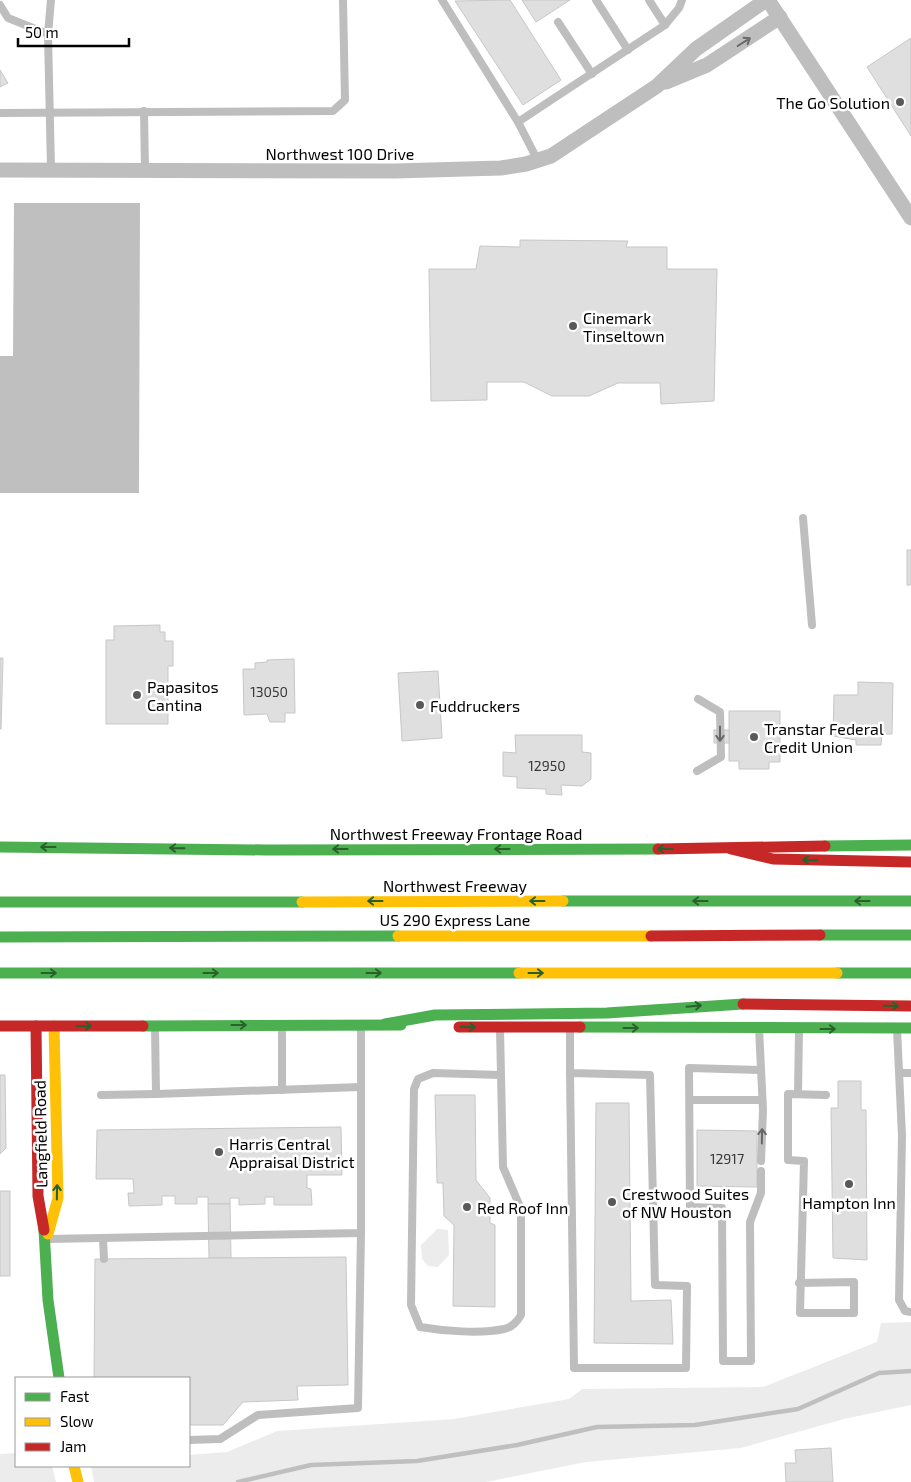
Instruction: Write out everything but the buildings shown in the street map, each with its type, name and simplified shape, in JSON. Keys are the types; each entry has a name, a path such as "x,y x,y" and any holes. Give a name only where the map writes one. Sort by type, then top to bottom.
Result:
{"main road":[{"name":"Northwest Freeway Frontage Road","path":"0,847 267,850 731,849 769,846 911,845"},
{"path":"731,849 773,859 911,862"},
{"name":"Northwest Freeway","path":"0,902 911,900"},
{"name":"US 290 Express Lane","path":"0,937 911,934"},
{"path":"0,973 911,974"},
{"path":"385,1024 435,1015 607,1013 720,1004 911,1006"},
{"path":"0,1026 385,1024 500,1029 911,1028"},
{"name":"Langfield Road","path":"36,1026 38,1196 46,1239 48,1300 59,1377"},
{"name":"Langfield Road","path":"46,1239 58,1198 54,1026"},
{"path":"74,1467 78,1482"}],"street":[{"path":"767,0 911,218"},
{"name":"Northwest 100 Drive","path":"0,170 395,171 501,168 538,161 563,148 657,86 696,49 767,0"},
{"name":"Northwest 100 Drive","path":"657,86 707,65 780,17"}],"lane":[{"path":"51,0 48,34 51,170"},
{"path":"0,113 50,111 333,111 345,100 343,0"},
{"path":"442,0 518,122 538,161"},
{"path":"596,0 628,50"},
{"path":"649,0 665,25"},
{"path":"518,122 665,25 679,8 682,0"},
{"path":"0,5 8,18 48,34"},
{"path":"558,22 592,74"},
{"path":"144,111 145,170"},
{"path":"803,518 812,625"},
{"path":"697,771 721,758 720,712 698,699"},
{"path":"282,1024 282,1090"},
{"path":"155,1025 156,1094"},
{"path":"190,1440 220,1439 258,1415 358,1408 361,1233 361,1025"},
{"path":"570,1028 570,1073 574,1368 686,1368 687,1286 656,1285 650,1075 570,1073"},
{"path":"759,1028 763,1110 761,1161"},
{"path":"897,1028 902,1136 899,1300 905,1311 911,1312"},
{"path":"500,1029 504,1167 522,1209 522,1315 518,1321 505,1329 443,1331 420,1327 411,1305 414,1089 418,1079 433,1073 501,1075"},
{"path":"798,1094 799,1029"},
{"path":"760,1070 689,1068 690,1207 722,1208 723,1361 751,1361 750,1222 762,1192 761,1171"},
{"path":"900,1073 911,1073"},
{"path":"101,1095 360,1087"},
{"path":"800,1283 854,1282 854,1313 800,1313 800,1283 804,1161 788,1160 788,1094 826,1094"},
{"path":"690,1100 762,1100"},
{"path":"46,1239 361,1233"},
{"path":"103,1239 104,1259"}],"shaded area":[{"path":"14,203 140,203 139,493 0,493 0,356 13,356"},
{"path":"437,1229 448,1230 449,1255 438,1267 428,1266 422,1259 421,1245"},
{"path":"911,1322 911,1405 844,1419 741,1448 586,1462 486,1482 94,1482 91,1467 190,1467 190,1455 227,1452 277,1431 454,1419 569,1399 582,1389 763,1387 877,1342 881,1323"},
{"path":"15,1453 15,1467 52,1467 56,1482 0,1482 0,1454"}],"waterway":[{"path":"238,1482 311,1465 417,1461 517,1445 597,1427 695,1425 798,1409 879,1373 911,1371"}],"traffic: fast":[{"path":"825,846 911,845"},
{"path":"0,847 267,850 658,849"},
{"path":"563,901 911,901"},
{"path":"0,902 302,902"},
{"path":"820,935 911,935"},
{"path":"0,937 398,936"},
{"path":"0,973 519,973"},
{"path":"837,973 911,973"},
{"path":"385,1024 435,1015 607,1013 743,1004"},
{"path":"143,1026 401,1025"},
{"path":"580,1027 911,1028"},
{"path":"44,1230 48,1300 59,1377"}],"traffic: slow":[{"path":"302,902 563,901"},
{"path":"398,936 651,936"},
{"path":"519,973 837,973"},
{"path":"48,1234 58,1198 54,1026"},
{"path":"74,1467 78,1482"}],"traffic: jam":[{"path":"658,849 825,846"},
{"path":"731,849 773,859 911,862"},
{"path":"651,936 820,935"},
{"path":"743,1004 911,1006"},
{"path":"0,1026 143,1026"},
{"path":"36,1026 38,1196 44,1230"},
{"path":"459,1027 580,1027"}],"place":[{"name":"The Go Solution","path":"900,102"},
{"name":"Cinemark Tinseltown","path":"573,326"},
{"name":"Papasitos Cantina","path":"137,695"},
{"name":"Fuddruckers","path":"420,705"},
{"name":"Transtar Federal Credit Union","path":"754,737"},
{"name":"Harris Central Appraisal District","path":"219,1152"},
{"name":"Hampton Inn","path":"849,1184"},
{"name":"Crestwood Suites of NW Houston","path":"612,1202"},
{"name":"Red Roof Inn","path":"467,1207"}]}
